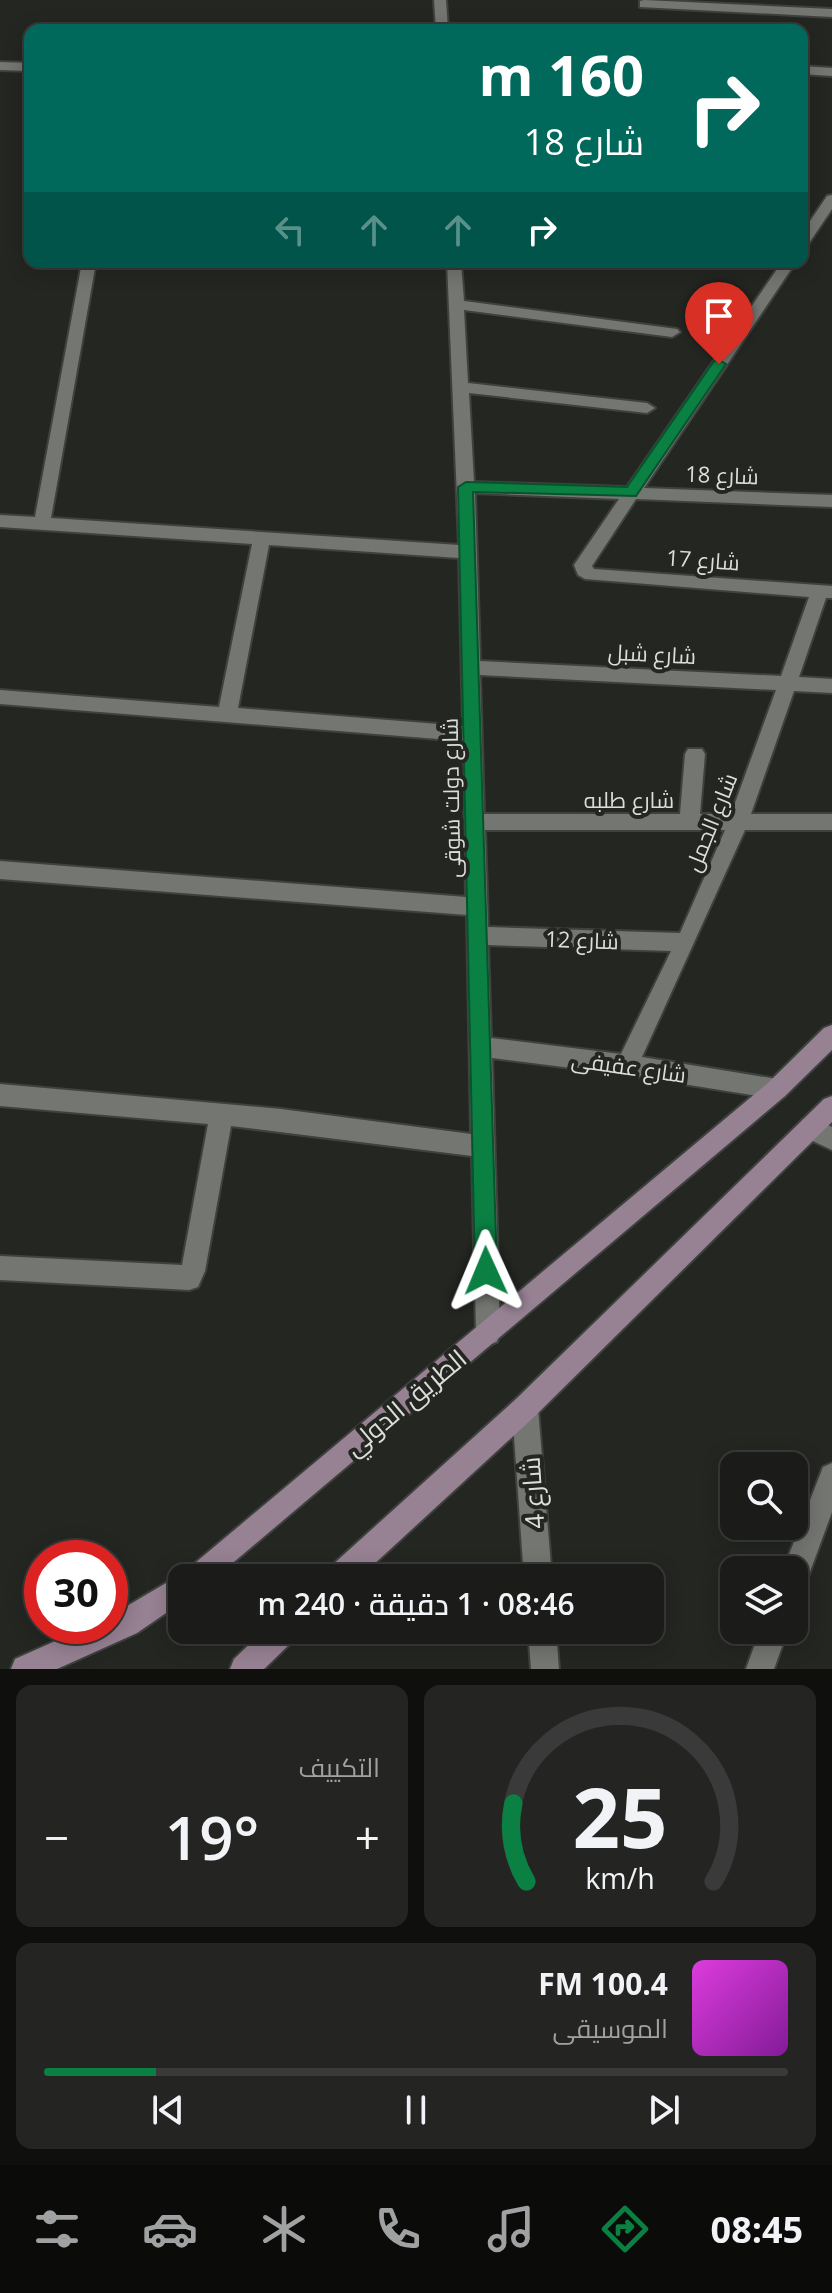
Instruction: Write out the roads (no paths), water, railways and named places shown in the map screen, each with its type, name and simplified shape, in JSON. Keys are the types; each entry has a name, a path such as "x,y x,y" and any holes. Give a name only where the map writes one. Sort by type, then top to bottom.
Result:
{"street":[{"path":"440,0 442,24"},
{"path":"644,4 832,13"},
{"path":"0,66 24,67"},
{"path":"808,70 832,72"},
{"path":"808,234 832,199"},
{"path":"42,524 88,268"},
{"name":"شارع دولت شوقى","path":"454,268 466,487 488,1333"},
{"path":"631,492 785,268"},
{"path":"457,305 672,332"},
{"path":"462,387 647,408"},
{"name":"شارع 18","path":"466,487 832,501"},
{"name":"شارع 17","path":"631,492 585,559 584,571 591,575 826,591"},
{"path":"0,521 468,552"},
{"path":"227,716 262,538"},
{"name":"شارع الجمل","path":"627,1065 738,823 826,591"},
{"name":"شارع شبل","path":"470,667 832,686"},
{"path":"0,697 472,734"},
{"path":"689,823 695,754"},
{"name":"شارع طلبه","path":"474,822 832,822"},
{"path":"0,870 476,907"},
{"name":"شارع 12","path":"478,936 686,942"},
{"name":"الطريق الدولي","path":"211,1564 777,1089 832,1035"},
{"name":"شارع عفيفى","path":"481,1047 627,1065 777,1089"},
{"path":"0,1095 281,1120 483,1146"},
{"path":"354,1564 821,1134 832,1107"},
{"path":"0,1268 189,1278 193,1271 221,1116"},
{"name":"شارع 4","path":"525,1408 537,1564"},
{"path":"802,1556 832,1476"},
{"path":"25,1669 127,1623 168,1595"},
{"path":"244,1669 270,1644"},
{"path":"543,1644 545,1669"},
{"path":"760,1669 769,1644"}]}
